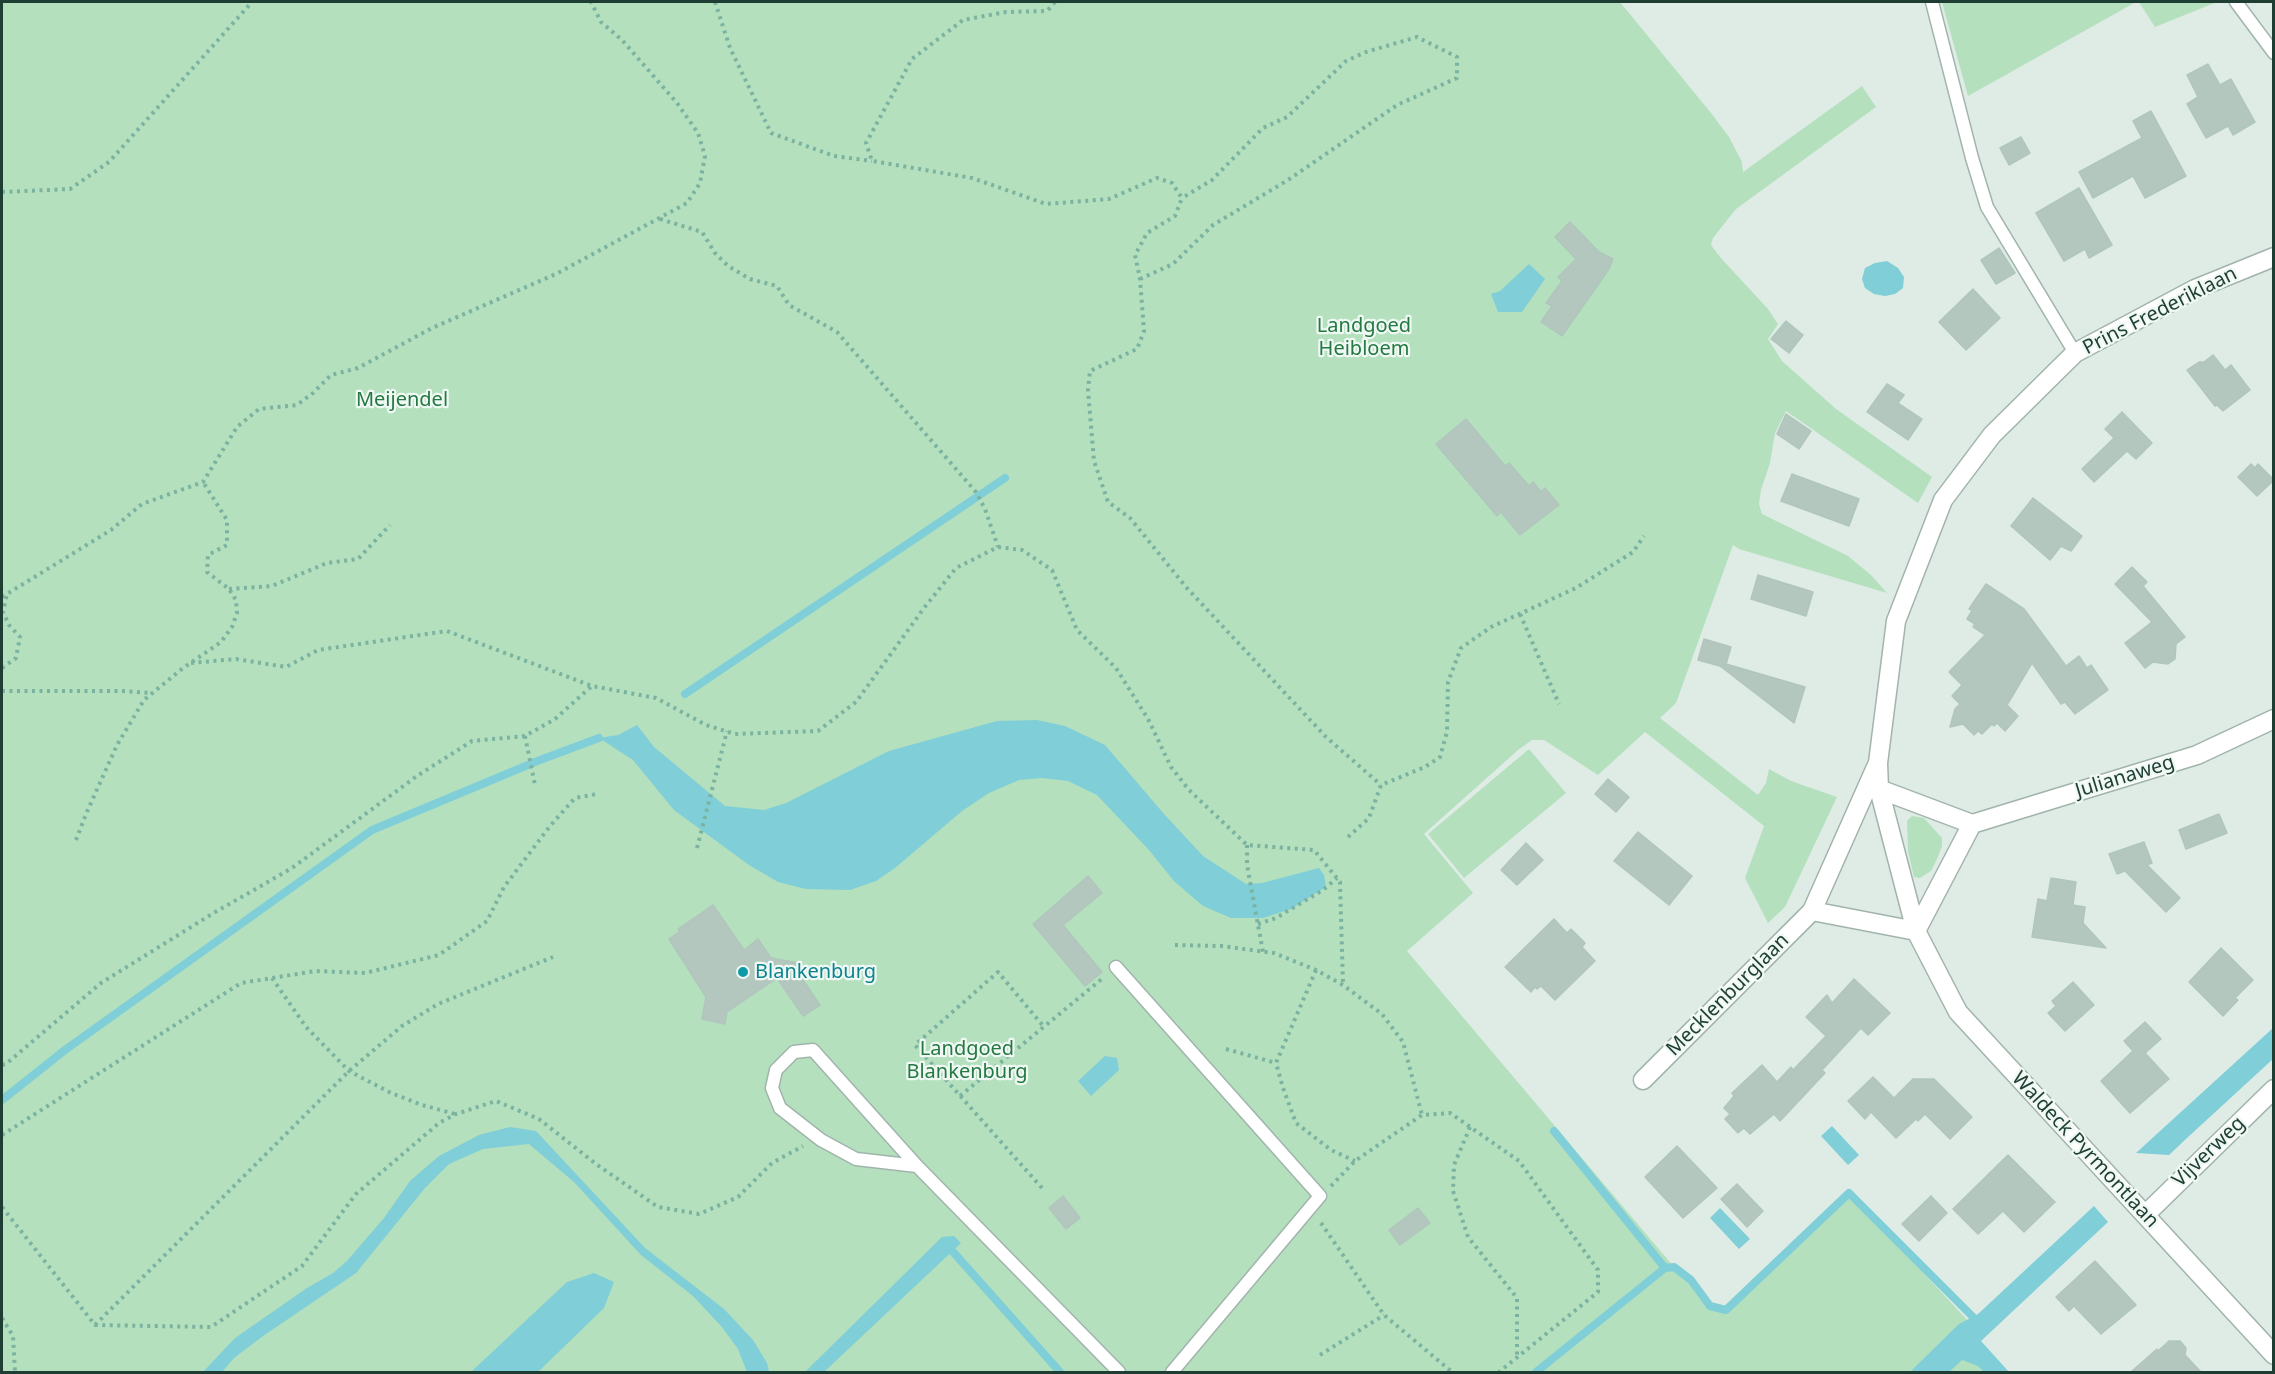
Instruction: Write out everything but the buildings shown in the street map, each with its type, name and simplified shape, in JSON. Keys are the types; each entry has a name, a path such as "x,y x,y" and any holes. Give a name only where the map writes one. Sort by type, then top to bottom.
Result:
{"street":[{"name":"Prins Frederiklaan","path":"1916,931 1880,789 1878,763 1896,621 1943,500 1992,435 2075,353 2195,289 2274,257"},
{"name":"Julianaweg","path":"1972,824 2197,755 2274,719"},
{"name":"Mecklenburglaan","path":"1643,1080 1812,911 1878,763"},
{"path":"1812,911 1916,931 1972,824 1880,789"},
{"name":"Waldeck Pyrmontlaan","path":"1916,931 1958,1012 2274,1355"},
{"name":"Vijverweg","path":"2145,1215 2274,1089"}],"lane":[{"path":"1932,2 1987,207 2075,353"},
{"path":"2236,2 2274,53"},
{"path":"1116,967 1320,1196 1172,1372"},
{"path":"917,1166 856,1159 821,1140 780,1108 771,1088 776,1070 794,1052 813,1050 917,1166 1119,1372"}],"path":[{"path":"2,192 70,189 109,162 252,2"},
{"path":"2,597 111,530 142,504 203,482 237,427 259,410 297,405 314,393 331,375 358,368 432,328 556,274 687,203 700,183 705,156 698,132 677,103 630,49 601,22 591,2"},
{"path":"715,2 730,48 771,133 834,156 972,178 1046,204 1109,199 1157,178 1172,183 1182,198"},
{"path":"872,161 866,143 912,59 963,20 1006,12 1047,11 1055,2"},
{"path":"1140,279 1173,264 1213,225 1288,180 1397,105 1457,78 1457,57 1417,37 1366,52 1346,61 1287,117 1263,128 1212,180 1182,198 1174,216 1147,233 1135,255 1140,279 1144,331 1137,349 1090,371 1088,390 1094,460 1107,502 1130,518 1186,587 1326,737 1381,784"},
{"path":"660,219 702,232 715,253 728,266 750,279 777,286 789,305 837,332 976,492 985,509 998,547"},
{"path":"76,840 117,745 144,700 221,642 232,627 237,613 236,600 229,589 207,572 208,555 227,545 227,520 203,482"},
{"path":"229,589 272,586 327,563 358,559 390,525"},
{"path":"1348,837 1369,818 1381,784 1425,767 1440,757 1447,732 1448,682 1461,648 1491,627 1576,588 1633,552 1644,536"},
{"path":"191,663 236,659 286,667 318,650 447,631 592,686 656,698 706,726 735,734 818,731 856,702 917,617 956,568 998,547 1022,550 1052,570 1077,630 1116,668 1148,719 1171,767 1189,790 1246,845 1314,850 1340,882 1343,985"},
{"path":"2,668 16,658 20,637 9,625 3,612 7,593"},
{"path":"1520,614 1559,704"},
{"path":"2,1065 100,983 292,868 417,776 472,741 525,736 555,719 592,686"},
{"path":"2,691 122,691 152,694"},
{"path":"697,848 727,731"},
{"path":"525,736 535,785"},
{"path":"2,1135 240,983 316,971 365,973 440,955 487,921 504,887 574,798 597,794"},
{"path":"1246,845 1246,865 1263,952"},
{"path":"1258,924 1276,918 1323,890 1337,878"},
{"path":"1175,945 1221,946 1274,953 1316,970 1343,985 1382,1014 1403,1041 1422,1114"},
{"path":"95,1325 349,1071 402,1026 438,1004 553,957"},
{"path":"960,1096 1116,967"},
{"path":"1316,970 1276,1063 1296,1123 1331,1150 1355,1161"},
{"path":"1042,1188 915,1045 998,972 1044,1027"},
{"path":"272,978 306,1027 349,1071 391,1093 422,1105 456,1114"},
{"path":"1226,1049 1276,1063"},
{"path":"95,1325 211,1327 302,1266 356,1194 439,1123 456,1114 496,1101 539,1119 596,1164 658,1207 699,1214 738,1197 772,1163 804,1145 821,1140"},
{"path":"1320,1196 1345,1174 1355,1161 1422,1114 1450,1113 1519,1161 1599,1270 1598,1292 1498,1372"},
{"path":"1470,1126 1454,1165 1453,1191 1468,1237 1517,1298 1517,1357"},
{"path":"2,1207 95,1325"},
{"path":"1311,1207 1384,1315 1452,1372"},
{"path":"1320,1355 1384,1315"},
{"path":"2,1318 13,1336 15,1372"}],"green space":[{"path":"2,2 1620,2 1729,137 1742,162 1743,172 1862,86 1876,107 1736,209 1713,238 1711,245 1768,309 1778,324 1768,339 1782,361 1836,409 1932,477 1918,503 1786,411 1775,433 1770,463 1761,490 1759,504 1762,514 1848,556 1871,575 1887,593 1739,549 1733,545 1676,703 1660,718 1758,795 1766,783 1769,769 1791,781 1837,797 1785,907 1768,923 1745,878 1764,826 1645,732 1598,775 1544,740 1532,740 1424,834 1473,893 1407,951 1674,1267 1691,1280 1710,1306 1726,1310 1849,1193 1970,1323 1997,1372 2,1372"},
{"path":"1942,2 2136,2 1968,96"},
{"path":"2139,2 2217,2 2155,27"},
{"path":"1529,749 1566,793 1464,878 1428,834"},
{"path":"1912,816 1924,818 1942,838 1942,846 1931,871 1920,878 1914,877 1908,851 1907,821"}],"water":[{"path":"1887,261 1898,268 1904,277 1903,288 1895,294 1885,296 1874,294 1865,288 1862,279 1865,268"},
{"path":"1529,264 1545,279 1522,312 1498,312 1491,294 1500,291"},
{"path":"1037,720 1065,726 1105,745 1203,856 1246,884 1262,883 1319,868 1324,875 1326,887 1291,909 1263,918 1231,918 1203,906 1174,881 1149,850 1097,795 1068,781 1042,778 1019,780 989,793 962,811 895,868 876,881 850,890 806,889 778,882 749,865 674,810 633,760 599,738 618,735 637,725 654,747 725,806 764,810 786,803 889,751 997,721"},
{"path":"2273,1028 2273,1059 2169,1155 2136,1153"},
{"path":"1105,1056 1117,1058 1119,1070 1091,1096 1078,1081"},
{"path":"1832,1126 1859,1155 1848,1165 1821,1136"},
{"path":"510,1127 536,1131 645,1248 724,1309 753,1340 767,1363 769,1372 747,1372 738,1349 722,1327 693,1296 641,1255 574,1182 529,1144 483,1149 449,1164 425,1188 356,1273 263,1336 234,1358 222,1372 203,1372 235,1338 307,1288 333,1273 347,1261 384,1218 410,1181 439,1156 479,1135"},
{"path":"2094,1206 2108,1222 1981,1341 2009,1372 1984,1372 1978,1366 1962,1360 1949,1372 1910,1372 1959,1324 1978,1314"},
{"path":"1720,1208 1750,1239 1739,1249 1710,1218"},
{"path":"954,1236 961,1243 824,1372 805,1372 942,1237"},
{"path":"594,1273 614,1282 604,1308 538,1372 471,1372 567,1282"}],"waterway":[{"path":"685,694 1005,478"},
{"path":"2,1100 65,1050 372,830 599,738"},
{"path":"1554,1131 1665,1268"},
{"path":"1536,1372 1665,1268 1674,1267 1691,1280 1710,1306 1726,1310 1849,1193 1974,1318"},
{"path":"946,1244 1060,1372"}],"place":[{"name":"Blankenburg","path":"743,972"}],"park label":[{"name":"Landgoed Heibloem","path":"1364,338"},
{"name":"Meijendel","path":"402,400"},
{"name":"Landgoed Blankenburg","path":"967,1060"}]}
